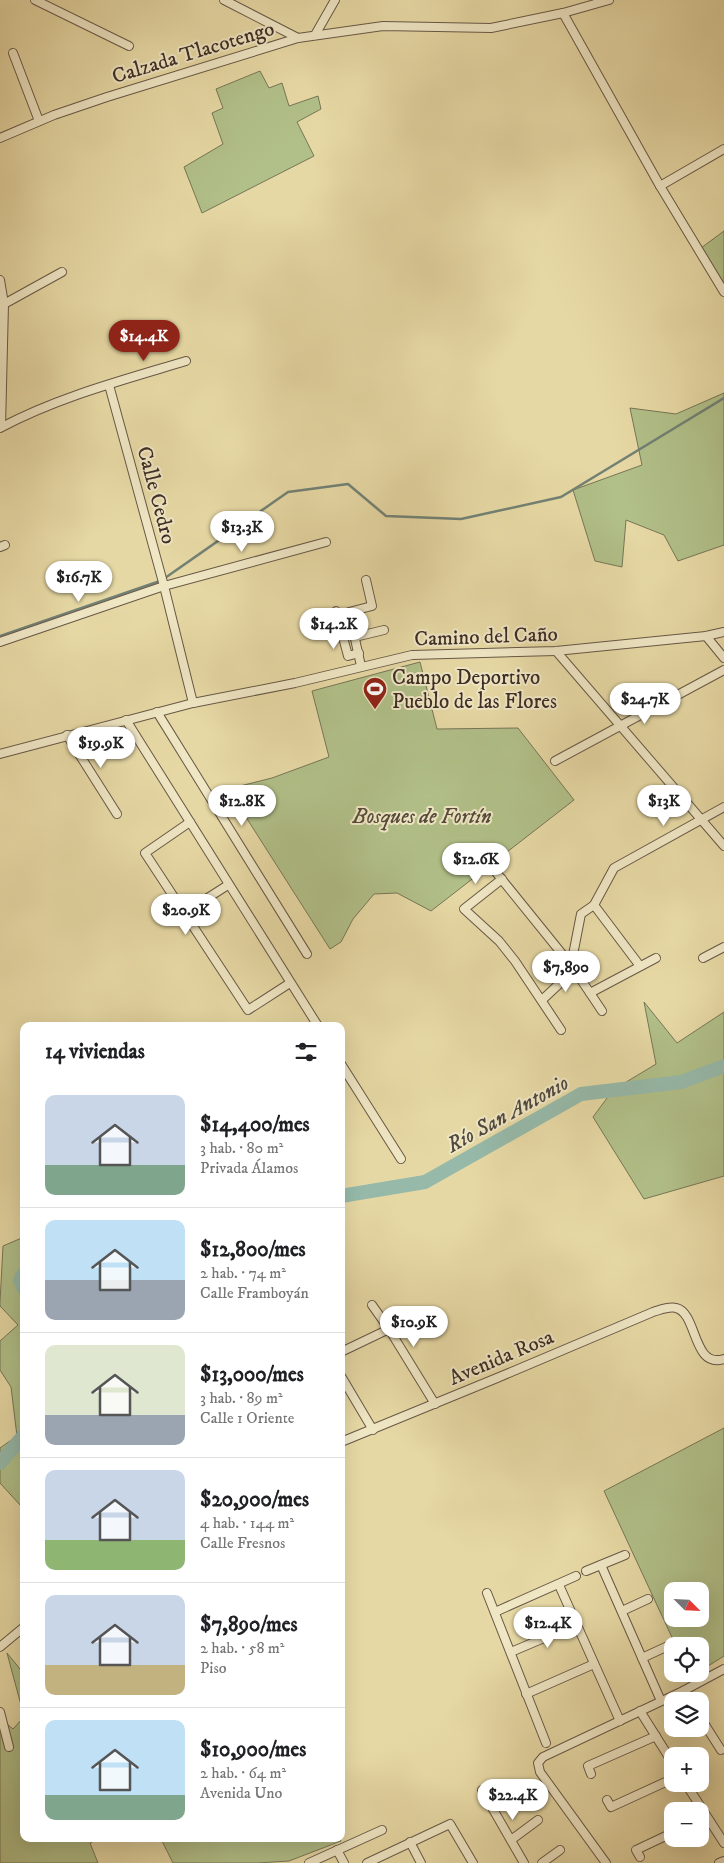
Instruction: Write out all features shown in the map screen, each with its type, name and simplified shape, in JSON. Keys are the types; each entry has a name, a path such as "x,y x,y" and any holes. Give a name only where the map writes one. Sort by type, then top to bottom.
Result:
{"street":[{"path":"35,0 129,46"},
{"path":"224,0 298,38"},
{"path":"315,35 335,0"},
{"name":"Calzada Tlacotengo","path":"0,138 39,121 107,97 298,38 383,26 491,28 563,13 609,0"},
{"path":"563,13 660,186 724,292"},
{"path":"12,53 39,121"},
{"path":"660,186 724,149"},
{"path":"4,304 62,272"},
{"path":"0,280 4,304 1,428 36,410 109,384 186,361"},
{"name":"Calle Cedro","path":"109,384 164,586 193,703"},
{"path":"0,642 164,586 326,542"},
{"path":"361,666 349,612 372,606 366,580"},
{"path":"336,611 348,656 358,653"},
{"path":"355,637 384,630"},
{"name":"Camino del Caño","path":"0,754 193,703 295,683 412,655 556,651 706,636 724,632"},
{"path":"706,636 724,658"},
{"path":"556,651 724,846"},
{"path":"555,761 724,670"},
{"path":"157,712 307,954"},
{"path":"126,720 315,1022"},
{"path":"67,735 117,814"},
{"path":"542,1000 572,968 581,914 594,905 614,868 724,807"},
{"path":"190,822 145,853 248,1010 290,983"},
{"path":"491,866 572,968 602,1011"},
{"path":"502,879 464,909 499,941 510,954 561,1030"},
{"path":"184,913 228,885"},
{"path":"594,905 640,966"},
{"path":"704,958 724,947"},
{"path":"590,993 656,958"},
{"path":"345,1070 402,1159"},
{"path":"372,1304 435,1404"},
{"name":"Avenida Rosa","path":"345,1440 653,1312 675,1307 684,1313 703,1353 710,1359 717,1361 724,1359"},
{"path":"345,1350 389,1329"},
{"path":"345,1383 373,1430"},
{"path":"586,1571 625,1556"},
{"path":"601,1565 661,1702"},
{"path":"495,1612 576,1576"},
{"path":"559,1585 620,1721"},
{"path":"487,1593 546,1743"},
{"path":"622,1611 648,1599"},
{"path":"511,1652 577,1624"},
{"path":"0,1647 20,1631"},
{"path":"642,1658 664,1648"},
{"path":"526,1694 594,1664"},
{"path":"606,1863 540,1772 538,1763 543,1757 723,1671"},
{"path":"640,1711 664,1749"},
{"path":"0,1712 10,1747"},
{"path":"709,1731 721,1750"},
{"path":"592,1774 588,1766 656,1736"},
{"path":"607,1800 611,1807 664,1783"},
{"path":"482,1790 524,1863"},
{"path":"493,1809 519,1791"},
{"path":"511,1840 538,1820"},
{"path":"367,1863 450,1824 473,1863"},
{"path":"709,1824 724,1843"},
{"path":"309,1863 382,1830"},
{"path":"640,1857 636,1850 664,1837"},
{"path":"410,1842 421,1863"},
{"path":"337,1850 344,1863"},
{"path":"542,1863 560,1850"},
{"path":"719,1863 724,1861"}],"green space":[{"path":"260,71 269,88 282,83 289,106 318,96 321,109 297,122 314,156 202,213 184,167 223,144 212,113 223,108 216,89"},
{"path":"724,231 724,284 701,248"},
{"path":"724,393 724,545 678,561 664,535 626,520 622,567 595,561 573,490 642,465 630,408 676,414"},
{"name":"Bosques de Fortín","path":"420,662 437,729 518,728 574,800 431,911 397,893 374,894 353,919 341,942 330,949 228,789 272,778 329,757 312,691"},
{"path":"644,1002 677,1043 724,1012 724,1176 644,1199 593,1117 613,1090 656,1064"},
{"path":"20,1239 20,1505 0,1483 0,1448 17,1436 11,1387 0,1370 0,1341 18,1325 0,1306 3,1246"},
{"path":"724,1428 724,1656 709,1665 709,1637 672,1637 668,1628 709,1628 709,1582 664,1582 664,1620 604,1491"},
{"path":"7,1653 20,1669 20,1701"},
{"path":"0,1718 13,1729 20,1721 20,1842 92,1842 90,1843 98,1863 0,1863"},
{"path":"162,1842 338,1842 289,1861 173,1863"}],"waterway":[{"path":"165,578 288,492 348,484 386,516 461,519 561,497 724,398"},
{"path":"0,636 160,581"},
{"name":"Río San Antonio","path":"345,1195 425,1182 581,1094 681,1082 724,1066"},
{"name":"Río San Antonio","path":"0,1463 20,1440"}],"place":[{"name":"Campo Deportivo Pueblo de las Flores","path":"375,710"}]}
